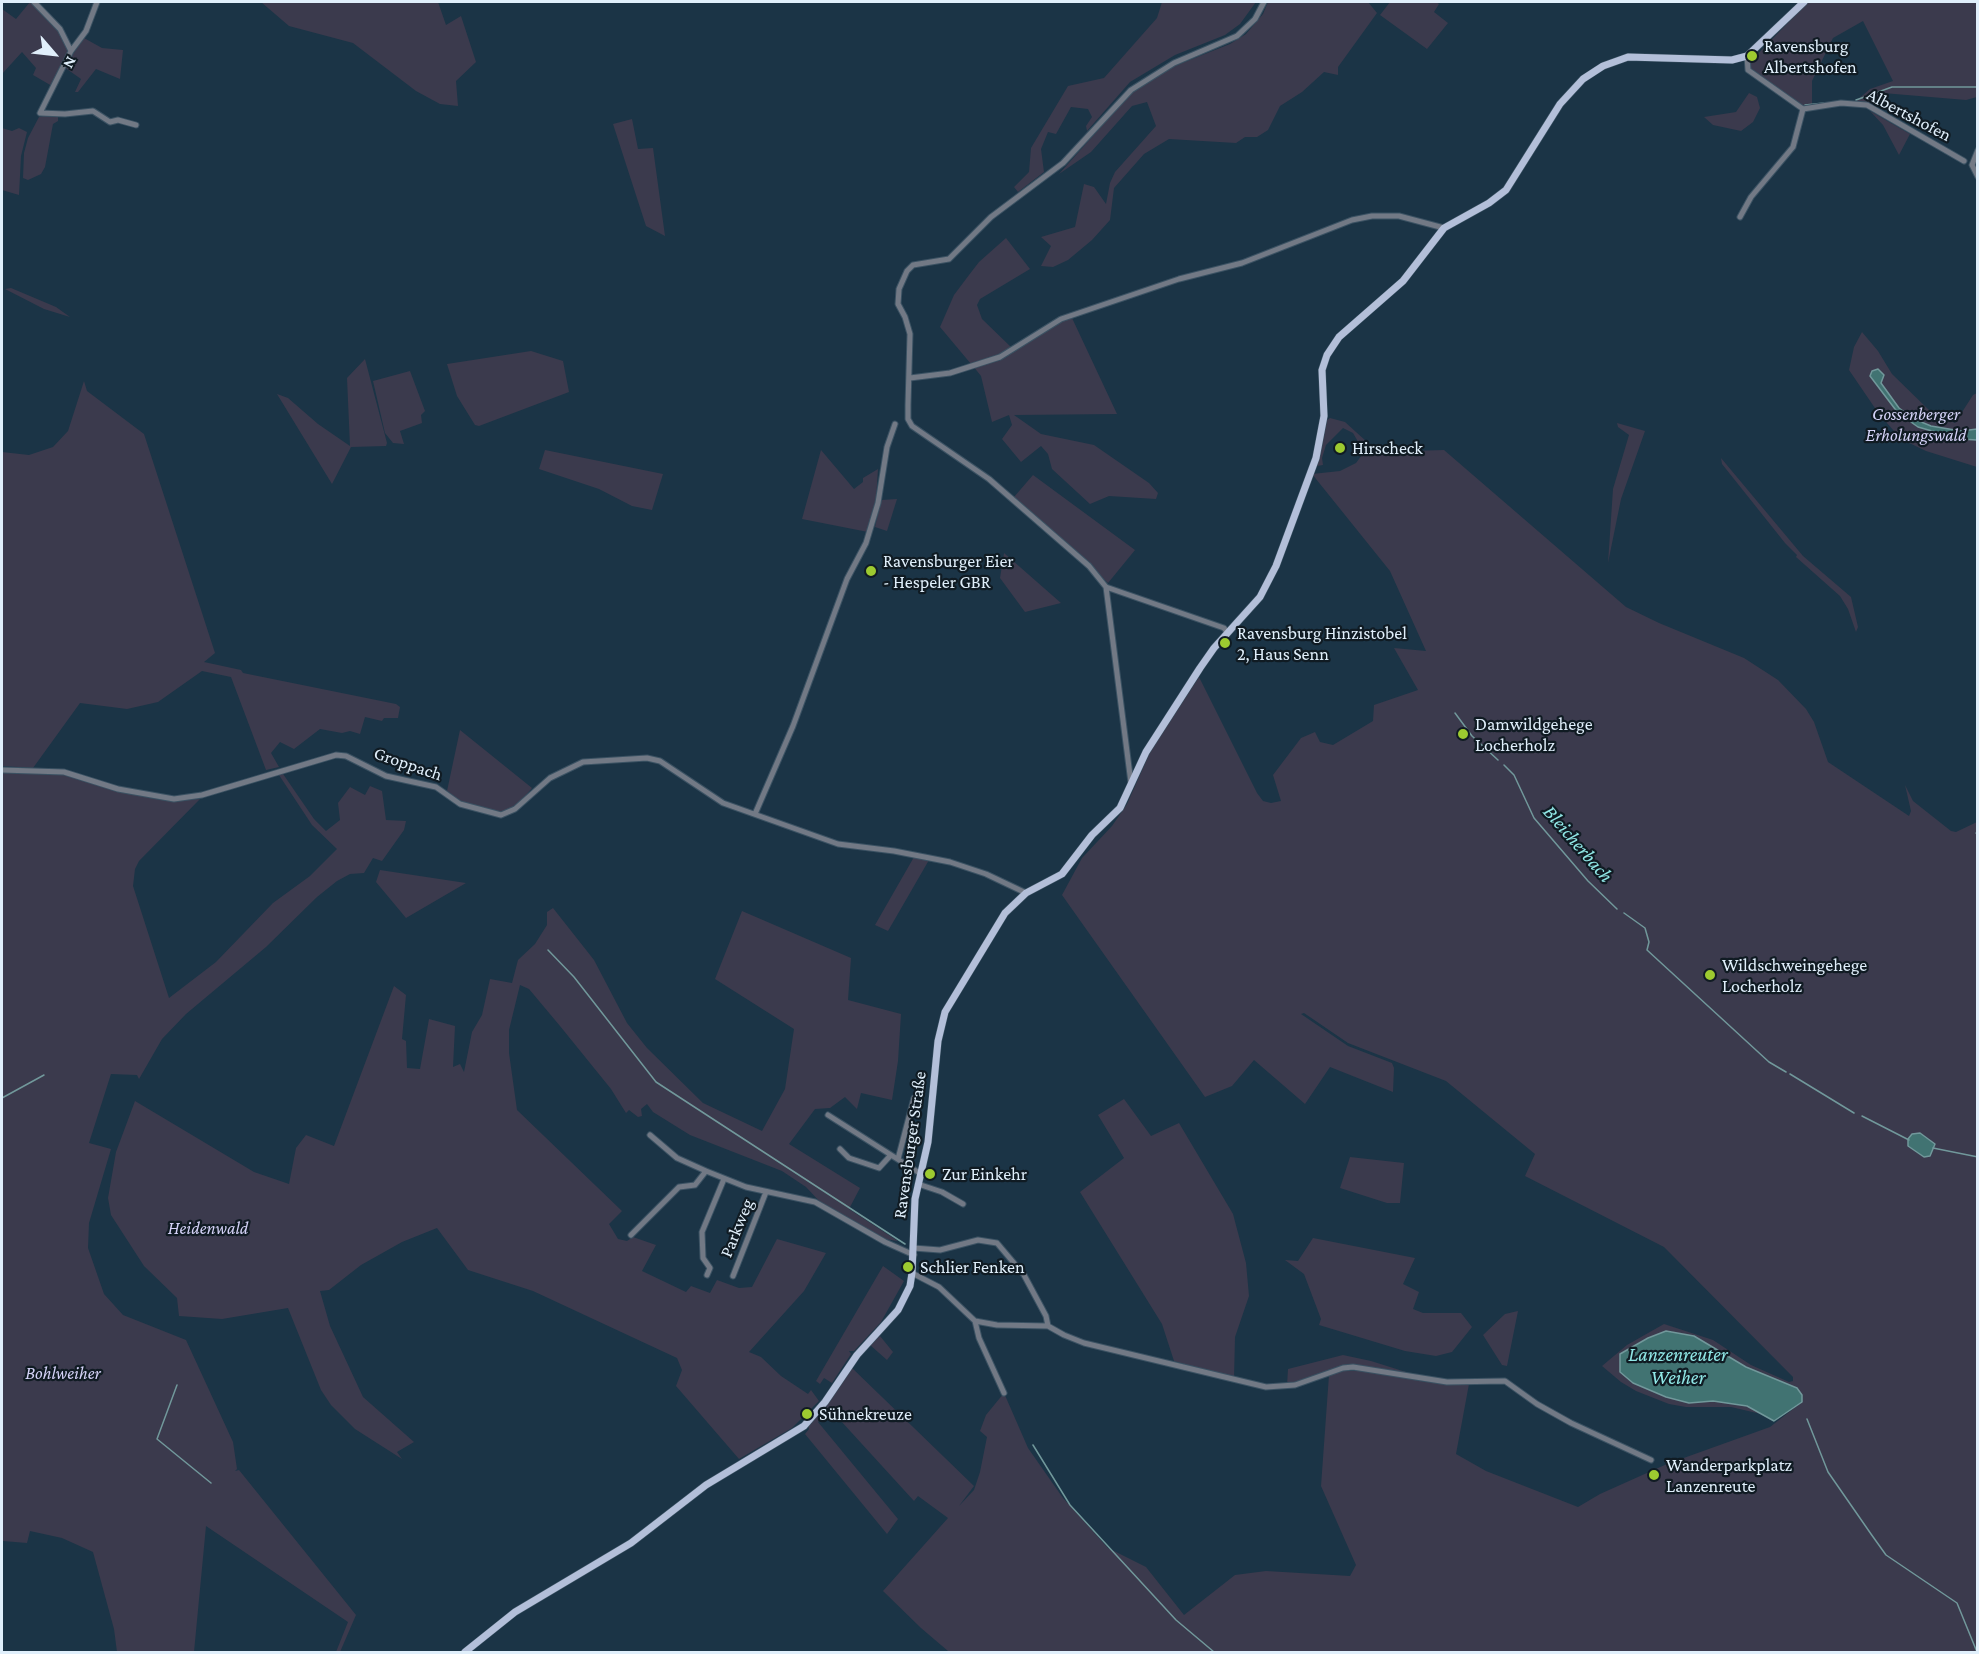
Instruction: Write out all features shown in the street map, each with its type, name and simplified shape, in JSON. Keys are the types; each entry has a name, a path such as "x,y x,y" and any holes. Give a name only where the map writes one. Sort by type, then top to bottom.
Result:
{"main road":[{"path":"1444,228 1489,203 1506,190 1560,104 1576,85 1603,66 1620,59 1638,57 1732,60 1747,56 1804,2"},
{"name":"Ravensburger Straße","path":"465,1653 515,1612 631,1543 731,1468 789,1437 825,1402 855,1358 898,1310 910,1286 915,1199 928,1142 942,1024 950,1002 1005,913 1026,893 1052,882 1071,864 1085,843 1120,808 1154,739 1214,648 1260,597 1285,543 1320,442 1324,416 1322,370 1331,347 1403,281 1444,228"}],"street":[{"path":"34,2 60,29 71,51"},
{"path":"97,2 86,31 71,51 40,113 49,115 93,111 110,122 118,120 136,124"},
{"path":"1131,783 1106,587 1089,566 989,478 912,426 908,419 910,378 908,325 898,304 899,290 907,271 921,262 943,260 954,255 991,217 1063,163 1131,90 1174,63 1237,36 1255,19 1264,2"},
{"path":"1746,68 1747,56"},
{"path":"1732,60 1803,109 1793,147 1751,196 1740,217"},
{"name":"Albertshofen","path":"1803,109 1841,103 1867,105 1964,161"},
{"path":"1977,150 1972,165 1977,177"},
{"path":"910,378 950,373 1000,357 1061,319 1179,279 1242,263 1352,220 1372,216 1399,216 1444,228"},
{"path":"755,814 805,695 847,579 866,543 878,503 887,447 895,424"},
{"path":"1106,587 1224,628 1227,632"},
{"name":"Groppach","path":"2,770 64,772 118,789 174,799 202,795 289,766 336,755 346,756 386,776 436,787 460,804 501,814 516,809 562,770 583,762 606,758 647,758 660,761 713,797 837,844 950,862 986,874 1026,893"},
{"path":"898,1159 914,1098"},
{"path":"828,1115 921,1174"},
{"path":"650,1135 677,1158 705,1171 766,1192 815,1202 885,1242 913,1251 940,1251 978,1240 998,1243 1024,1275 1046,1316 1048,1326"},
{"path":"840,1149 849,1158 878,1168 882,1168 890,1155"},
{"path":"631,1235 680,1187 695,1185 705,1171"},
{"path":"707,1275 710,1268 703,1258 702,1232 724,1179"},
{"path":"918,1184 942,1192 963,1204"},
{"name":"Parkweg","path":"733,1276 766,1192"},
{"path":"912,1273 939,1287 975,1320 997,1325 1048,1326 1064,1335 1266,1387 1295,1385 1343,1368 1353,1367 1437,1381 1505,1381 1537,1404 1571,1423 1651,1460"},
{"path":"975,1320 979,1338 1004,1393"}],"green space":[{"path":"30,2 33,2 59,29 67,44 67,55 52,86 33,75 36,68 22,52 2,74 2,9 16,19"},
{"path":"261,2 438,2 446,25 461,16 476,62 456,81 458,106 440,104 416,91 353,43 289,26"},
{"path":"1162,2 1256,2 1240,24 1225,35 1175,55 1130,82 1087,131 1086,126 1092,117 1088,109 1071,107 1056,134 1048,132 1041,149 1044,172 1018,192 1014,187 1029,172 1031,148 1068,86 1104,78 1157,18"},
{"path":"1268,2 1368,2 1377,13 1338,67 1338,75 1324,72 1302,92 1280,106 1268,130 1257,137 1245,137 1236,143 1169,139 1144,154 1114,188 1110,220 1092,240 1068,260 1053,267 1041,266 1051,246 1041,237 1075,227 1084,184 1094,187 1106,204 1110,183 1115,172 1156,126 1147,102 1132,106 1091,152 1059,174 1132,92 1167,69 1230,44 1246,34 1263,14"},
{"path":"1390,2 1436,2 1439,4 1434,12 1448,23 1427,49 1380,15"},
{"path":"1808,2 1977,2 1977,97 1966,100 1883,93 1873,107 1856,101 1870,89 1893,81 1863,21 1833,38 1812,81 1812,106 1800,105 1751,70 1749,63"},
{"path":"84,38 102,48 123,50 120,79 96,69 78,92 75,92 81,79 64,67"},
{"path":"1749,93 1757,97 1760,108 1753,122 1741,131 1713,125 1704,117 1736,112"},
{"path":"1870,111 1910,134 1899,155 1883,125"},
{"path":"58,116 58,121 53,124 45,167 41,174 28,180 23,178 24,153 28,138 39,117"},
{"path":"632,119 638,149 653,148 665,236 646,226 613,124"},
{"path":"2,128 12,131 19,128 27,132 21,156 19,195 2,190"},
{"path":"1006,238 1030,269 980,299 977,305 982,319 1012,348 1000,356 971,364 940,327 954,295 979,262"},
{"path":"11,288 56,307 70,317 44,309 5,289"},
{"path":"1072,318 1117,414 1014,415 1041,434 1094,445 1149,483 1158,493 1156,499 1109,496 1090,504 1052,469 1048,454 1041,446 1021,462 1002,439 1012,425 1009,415 992,422 981,376 973,366 1000,360 1063,320"},
{"name":"Gossenberger Erholungswald","path":"1862,332 1878,351 1892,374 1931,412 1955,423 1973,395 1977,393 1977,467 1926,451 1901,439 1879,414 1849,370 1854,347"},
{"path":"531,351 563,361 569,392 479,426 475,425 457,396 447,364"},
{"path":"365,359 387,443 386,446 351,447 332,484 277,394 288,398 318,424 350,446 347,378"},
{"path":"410,371 425,411 421,415 422,423 400,431 404,444 393,443 385,433 373,381"},
{"path":"84,381 87,391 144,434 215,653 204,662 241,670 243,673 396,704 400,707 398,718 384,718 382,721 365,717 360,734 320,729 294,749 280,742 271,753 279,767 266,770 231,677 202,671 158,702 127,709 80,703 33,768 2,766 2,452 29,455 53,447 68,431"},
{"path":"1330,418 1345,422 1378,452 1444,450 1626,607 1744,658 1778,680 1806,709 1814,722 1828,762 1909,816 1911,811 1905,785 1913,801 1951,831 1956,832 1977,822 1977,1652 954,1652 948,1651 921,1628 883,1591 948,1518 918,1496 914,1501 830,1409 818,1422 898,1519 887,1534 805,1434 809,1429 808,1426 851,1367 974,1486 959,1506 974,1490 980,1472 987,1437 980,1431 986,1415 1004,1393 1028,1448 1063,1498 1108,1548 1146,1567 1184,1615 1235,1575 1266,1571 1350,1576 1356,1565 1321,1486 1329,1375 1338,1371 1371,1371 1426,1382 1469,1384 1456,1454 1486,1471 1578,1507 1600,1494 1667,1464 1770,1427 1802,1402 1797,1388 1746,1367 1694,1336 1666,1331 1633,1383 1666,1397 1689,1403 1713,1401 1736,1404 1763,1412 1761,1414 1731,1407 1686,1407 1669,1404 1636,1391 1602,1366 1627,1345 1664,1324 1713,1340 1751,1365 1789,1382 1793,1381 1793,1377 1664,1247 1525,1176 1535,1154 1446,1081 1348,1043 1304,1013 1301,1014 1348,1046 1392,1063 1394,1068 1393,1092 1330,1067 1305,1104 1254,1060 1232,1086 1205,1097 1062,895 1082,858 1112,826 1127,804 1151,750 1199,677 1257,793 1263,801 1271,803 1281,801 1273,775 1301,738 1315,732 1320,742 1333,745 1373,721 1374,705 1418,690 1394,648 1426,651 1390,571 1312,474 1340,471 1356,463 1364,452 1353,433 1343,428 1326,445 1322,458 1323,465 1317,466 1327,420"},
{"path":"1617,423 1645,431 1621,499 1608,563 1613,489 1629,435 1618,427"},
{"path":"545,450 663,474 652,510 632,506 599,489 539,469"},
{"path":"821,450 854,489 863,482 863,478 878,469 876,500 868,532 802,519"},
{"path":"1721,458 1803,556 1851,597 1858,627 1856,632 1848,609 1840,596 1796,557 1797,555 1722,464"},
{"path":"1033,475 1135,550 1108,583 1014,497"},
{"path":"897,499 887,531 875,527 881,500"},
{"path":"1004,553 1061,603 1025,612 1000,578"},
{"path":"460,730 532,788 518,805 500,813 460,801 447,791"},
{"name":"Bohlweiher","path":"281,771 314,819 326,831 340,820 338,803 350,787 365,795 370,786 382,791 386,820 406,821 404,830 382,861 373,858 364,873 350,874 337,881 317,897 266,947 186,1014 162,1039 139,1079 137,1075 111,1074 89,1143 111,1149 89,1223 88,1248 104,1294 123,1315 186,1340 233,1442 237,1469 235,1471 239,1470 356,1615 340,1652 336,1652 348,1622 206,1526 194,1652 117,1652 114,1629 93,1552 62,1538 30,1531 27,1543 3,1541 2,1538 2,772 62,774 113,790 161,800 200,799 139,861 135,869 133,886 169,998 216,962 273,903 310,876 337,849 312,825 277,772"},
{"path":"914,857 929,860 888,931 875,925"},
{"path":"380,870 466,883 406,918 376,882"},
{"name":"Heidenwald","path":"553,908 594,960 627,1023 647,1048 703,1103 762,1131 785,1089 794,1029 715,979 742,911 851,958 848,1000 901,1014 898,1061 892,1100 861,1093 857,1109 845,1097 830,1108 815,1109 789,1144 860,1188 849,1209 898,1241 884,1239 821,1203 806,1187 782,1171 690,1135 653,1112 647,1104 641,1109 642,1116 638,1117 629,1110 626,1113 611,1089 560,1026 529,989 520,985 509,1030 509,1053 517,1110 622,1211 609,1224 618,1239 627,1241 633,1237 656,1245 642,1271 686,1292 691,1286 710,1293 717,1280 739,1288 752,1287 777,1239 826,1253 804,1291 749,1352 761,1357 781,1376 808,1394 811,1390 819,1401 792,1428 739,1459 676,1386 682,1370 677,1358 533,1291 468,1270 437,1228 402,1242 361,1265 329,1290 320,1291 330,1326 363,1397 414,1442 397,1452 402,1459 355,1429 331,1405 321,1390 288,1308 222,1319 179,1316 177,1298 144,1266 111,1215 108,1198 116,1152 135,1101 254,1172 289,1184 296,1148 306,1135 334,1146 394,986 406,995 402,1039 406,1041 407,1068 420,1069 429,1019 455,1026 453,1067 460,1064 464,1072 472,1032 482,1015 490,979 512,983 518,960 535,944 547,925 547,912"},
{"path":"1124,1099 1151,1136 1179,1123 1233,1214 1246,1263 1249,1296 1235,1337 1234,1379 1174,1361 1162,1324 1080,1192 1124,1158 1098,1115"},
{"path":"1350,1157 1404,1163 1400,1203 1387,1203 1340,1188"},
{"path":"1313,1238 1415,1258 1403,1284 1419,1292 1413,1309 1423,1313 1461,1313 1472,1327 1452,1352 1436,1356 1405,1351 1319,1325 1321,1319 1304,1274 1285,1260 1298,1261"},
{"path":"883,1266 904,1281 881,1322 854,1351 849,1351 851,1354 832,1383 824,1378 820,1384 816,1381"},
{"path":"1518,1311 1507,1366 1502,1365 1483,1335 1505,1314"},
{"path":"880,1336 893,1352 887,1360 870,1345"},
{"path":"1343,1355 1425,1378 1347,1366 1287,1386 1288,1369"}],"water":[{"path":"1878,369 1884,375 1881,383 1899,408 1914,419 1931,426 1961,431 1977,429 1977,440 1960,439 1918,427 1898,413 1870,376 1872,371"},
{"path":"1920,1133 1935,1144 1930,1156 1924,1157 1908,1146 1908,1139 1912,1134"},
{"name":"Lanzenreuter Weiher","path":"1666,1331 1694,1336 1746,1367 1797,1388 1802,1395 1802,1402 1774,1421 1747,1406 1713,1401 1689,1403 1666,1397 1633,1383 1620,1372 1620,1354"}],"waterway":[{"path":"1856,100 1892,87 1978,87"},
{"path":"1805,105 1824,103"},
{"name":"Bleicherbach","path":"1455,713 1472,736 1498,760"},
{"name":"Bleicherbach","path":"1504,765 1514,775 1534,818 1588,881 1617,909"},
{"name":"Bleicherbach","path":"1624,913 1645,928 1649,942 1647,950 1769,1062 1786,1072"},
{"path":"548,950 574,977 656,1082 905,1244"},
{"name":"Bleicherbach","path":"1790,1074 1854,1113"},
{"path":"2,1098 44,1075"},
{"name":"Bleicherbach","path":"1862,1116 1909,1140"},
{"name":"Bleicherbach","path":"1933,1148 1978,1157"},
{"path":"177,1385 157,1439 211,1483"},
{"path":"1807,1419 1828,1472 1886,1555 1957,1603 1977,1652"},
{"path":"1033,1445 1070,1505 1176,1620 1214,1652"}],"place":[{"name":"Ravensburg Albertshofen","path":"1752,56"},
{"name":"Hirscheck","path":"1340,448"},
{"name":"Ravensburger Eier - Hespeler GBR","path":"871,571"},
{"name":"Ravensburg Hinzistobel 2, Haus Senn","path":"1225,643"},
{"name":"Damwildgehege Locherholz","path":"1463,734"},
{"name":"Wildschweingehege Locherholz","path":"1710,975"},
{"name":"Zur Einkehr","path":"930,1174"},
{"name":"Schlier Fenken","path":"908,1267"},
{"name":"Sühnekreuze","path":"807,1414"},
{"name":"Wanderparkplatz Lanzenreute","path":"1654,1475"}]}
